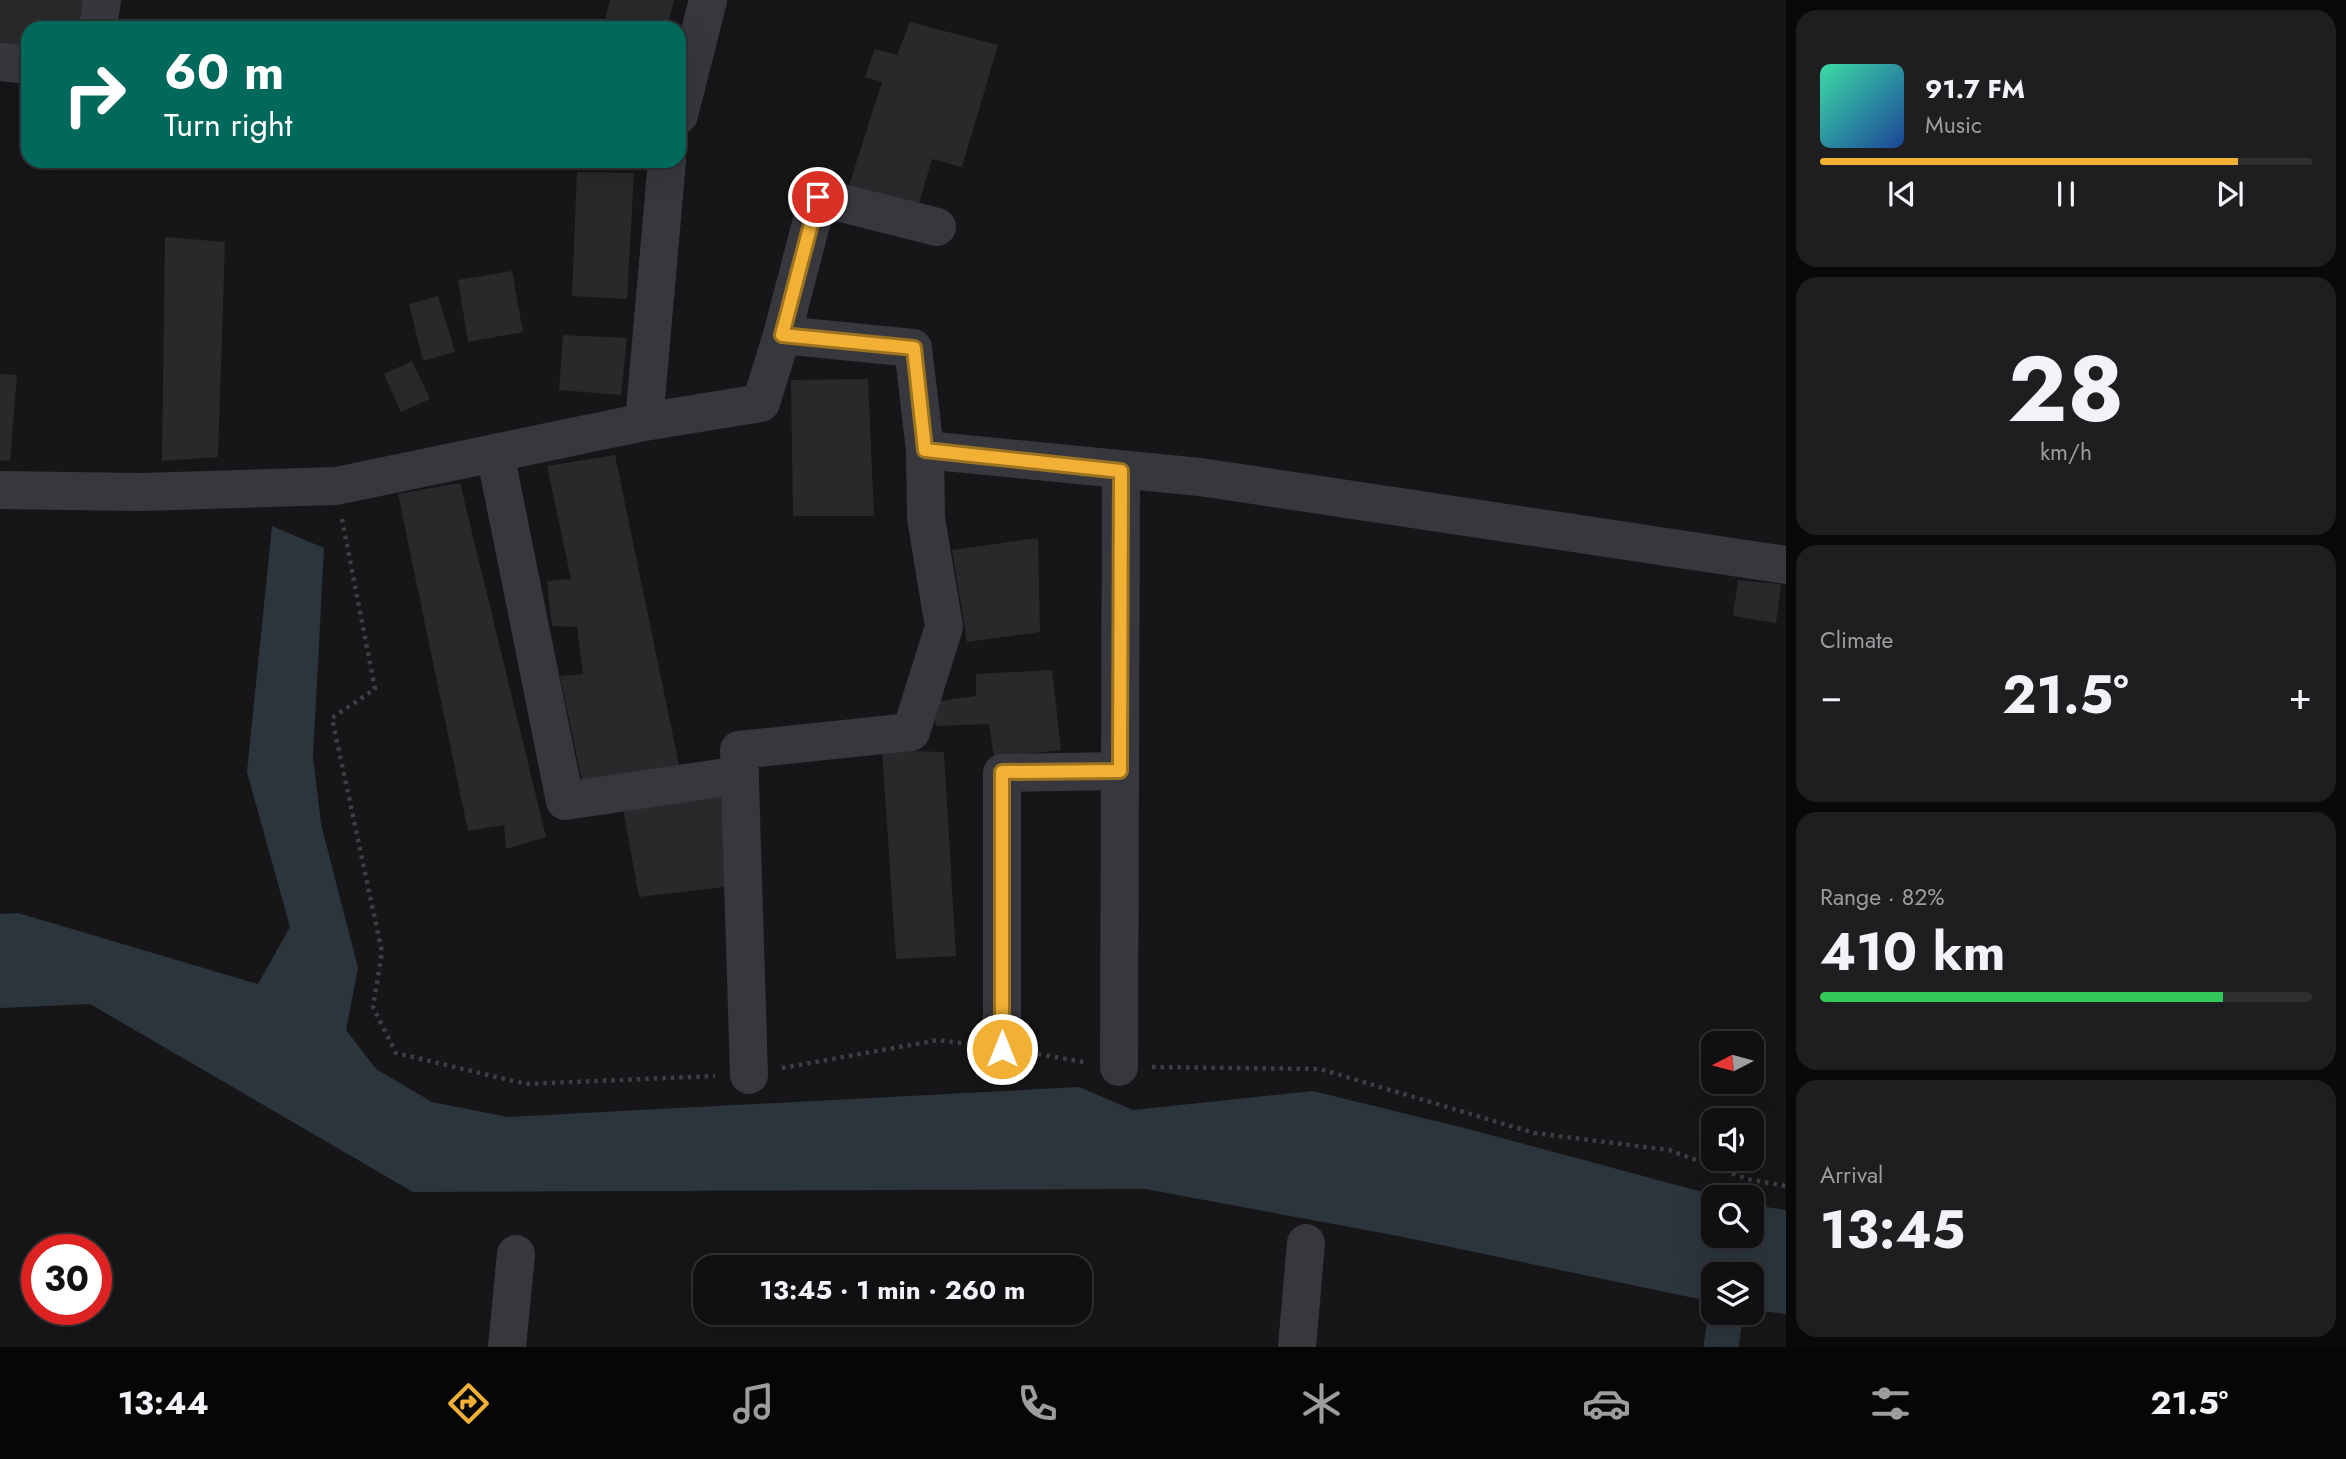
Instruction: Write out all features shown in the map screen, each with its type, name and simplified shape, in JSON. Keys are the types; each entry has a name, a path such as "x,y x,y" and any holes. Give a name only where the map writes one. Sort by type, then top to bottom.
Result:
{"street":[{"path":"99,21 102,0"},
{"path":"686,87 708,0"},
{"path":"0,62 21,64"},
{"path":"643,422 666,168"},
{"path":"0,490 141,492 336,486 643,422 761,403 782,335 818,197 937,226"},
{"path":"749,1074 739,750 911,732 944,626 926,518 925,450 914,348 782,335"},
{"path":"925,450 1200,477 1786,565"},
{"path":"495,453 565,801 740,775"},
{"path":"1119,1067 1121,471"},
{"path":"1002,1049 1002,772 1120,771"},
{"path":"1297,1347 1306,1243"},
{"path":"507,1347 516,1254"}],"path":[{"path":"336,486 375,689 332,718 382,951 373,1007 396,1053 526,1084 749,1074 938,1040 1119,1067 1320,1069 1534,1133 1669,1150 1747,1180 1786,1186"}],"shaded area":[{"path":"272,526 324,548 313,757 321,824 358,968 346,1030 376,1069 432,1102 508,1117 1079,1087 1133,1110 1313,1091 1472,1130 1701,1192 1701,1248 1764,1248 1764,1207 1786,1210 1786,1314 1764,1311 1764,1262 1701,1262 1701,1299 1398,1236 1145,1189 413,1192 90,1004 0,1008 0,914 18,913 258,984 290,927 247,772"}],"building":[{"path":"0,0 92,0 89,21 21,21 21,48 0,45"},
{"path":"610,0 674,0 669,21 605,21"},
{"path":"910,22 998,45 962,167 932,159 916,213 847,192 882,82 865,77 875,49 897,55"},
{"path":"577,172 634,173 627,299 572,296"},
{"path":"165,237 225,242 218,457 162,461"},
{"path":"512,271 523,332 468,342 458,280"},
{"path":"438,296 455,352 423,361 409,304"},
{"path":"563,335 627,338 621,395 559,390"},
{"path":"412,361 430,399 401,412 384,374"},
{"path":"0,374 17,375 10,461 0,460"},
{"path":"868,379 874,516 793,516 791,380"},
{"path":"615,455 680,770 584,791 560,676 583,674 577,627 552,626 547,581 571,579 547,466"},
{"path":"460,483 546,837 506,849 504,825 468,831 398,494"},
{"path":"1038,538 1040,632 967,642 952,550"},
{"path":"1738,580 1781,584 1776,623 1733,616"},
{"path":"1052,670 1061,750 994,757 989,724 936,726 932,702 976,696 976,674"},
{"path":"882,750 944,752 956,956 896,959"},
{"path":"722,785 733,886 639,897 621,797"}],"waterway":[{"path":"1721,1347 1724,1325"}],"route":[{"path":"818,197 782,335 914,348 925,450 1121,471 1120,771 1002,772 1002,1049"}]}
